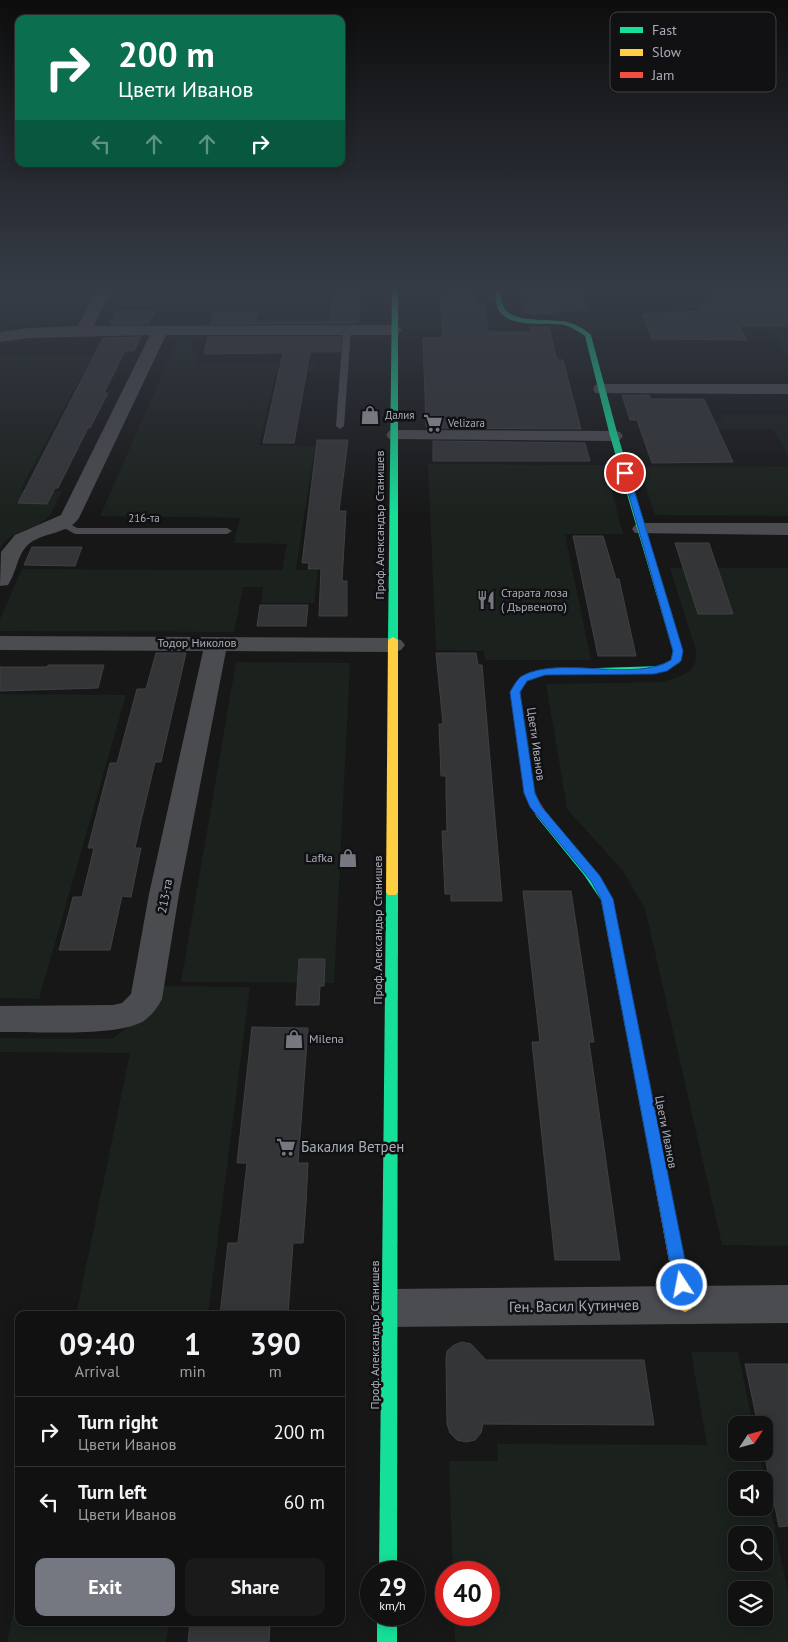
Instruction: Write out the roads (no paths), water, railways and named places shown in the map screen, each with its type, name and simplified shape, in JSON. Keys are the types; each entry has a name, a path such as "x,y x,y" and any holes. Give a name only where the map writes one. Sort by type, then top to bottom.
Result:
{"street":[{"path":"0,580 17,544 32,534 63,523 73,512 144,364"},
{"name":"Проф. Александър Станишев","path":"388,1561 395,364"},
{"name":"Цвети Иванов","path":"595,364 614,436 678,651 676,661 663,669 654,671 544,672 524,679 515,692 529,793 536,807 596,878 607,899 685,1304"},
{"path":"602,389 788,389"},
{"path":"394,435 614,436"},
{"path":"642,529 788,529"},
{"name":"Тодор Николов","path":"0,643 393,646"},
{"name":"213-та","path":"0,1019 114,1018 133,1012 146,999 164,894 216,644"},
{"name":"Ген. Васил Кутинчев","path":"389,1308 788,1304"},
{"path":"387,1626 387,1642"}],"lane":[{"path":"340,426 345,364"},
{"name":"216-та","path":"63,523 75,531 227,531"}],"place":[{"name":"Далия","path":"370,415"},
{"name":"Velizara","path":"433,423"},
{"name":"Старата лоза ( Дървеното)","path":"486,600"},
{"name":"Lafka","path":"348,858"},
{"name":"Milena","path":"294,1039"},
{"name":"Бакалия Ветрен","path":"286,1147"}]}
